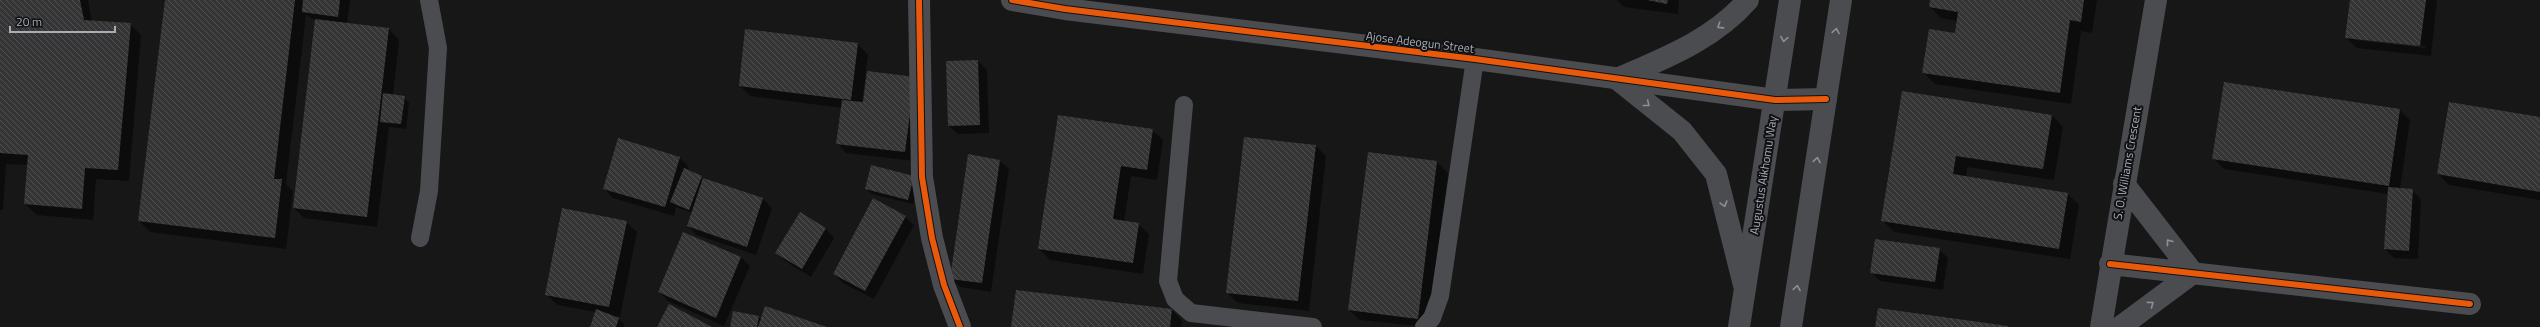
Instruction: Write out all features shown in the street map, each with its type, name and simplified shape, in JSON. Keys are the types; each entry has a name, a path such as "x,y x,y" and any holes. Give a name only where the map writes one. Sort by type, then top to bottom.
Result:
{"street":[{"path":"919,0 922,176 932,238 944,285 960,327"},
{"name":"Ajose Adeogun Street","path":"1012,0 1065,4 1775,100 1826,99"},
{"path":"1745,289 1716,174 1682,132 1617,79 1682,51 1731,20 1748,0"},
{"name":"Augustus Aikhomu Way","path":"1739,327 1790,0"},
{"path":"1791,327 1841,0"},
{"name":"S. O. Williams Crescent","path":"2101,327 2110,264 2156,0"},
{"path":"2124,184 2193,273"},
{"path":"2110,264 2470,304"},
{"path":"2120,327 2193,273"}],"lane":[{"path":"420,238 428,191 438,48 428,0"},
{"path":"1424,327 1432,318 1440,296 1475,59"},
{"path":"1184,105 1168,280 1175,299 1191,313 1313,327"}],"building":[{"path":"0,0 80,0 84,20 131,23 118,170 85,168 82,209 24,204 28,155 0,153"},
{"path":"165,0 295,0 274,179 282,179 275,238 138,221"},
{"path":"303,0 340,0 338,17 302,12"},
{"path":"1647,0 1668,0 1667,4"},
{"path":"1930,0 2084,0 2081,22 2070,20 2060,93 1922,73 1929,29 1955,33 1958,12 1929,7"},
{"path":"2350,0 2426,0 2420,46 2345,38"},
{"path":"315,19 389,28 367,217 293,208"},
{"path":"745,29 858,43 851,100 739,86"},
{"path":"978,60 980,125 948,126 946,61"},
{"path":"867,71 915,77 905,152 836,144 842,100 863,102"},
{"path":"2224,82 2400,109 2389,186 2212,159"},
{"path":"1902,91 2052,115 2043,169 1956,156 1953,174 2068,193 2059,249 1881,221"},
{"path":"383,93 405,96 401,124 380,122"},
{"path":"2449,102 2540,117 2540,192 2437,174"},
{"path":"1058,115 1153,129 1147,170 1121,166 1113,219 1139,223 1133,263 1038,249"},
{"path":"1244,137 1316,145 1298,301 1226,293"},
{"path":"618,138 680,157 665,207 603,189"},
{"path":"1368,152 1437,161 1418,319 1348,310"},
{"path":"968,154 1000,160 982,283 950,279"},
{"path":"871,165 914,176 908,200 865,189"},
{"path":"684,168 702,176 689,210 670,202"},
{"path":"703,178 763,198 747,247 687,226"},
{"path":"2388,187 2413,189 2409,251 2384,249"},
{"path":"873,198 906,216 865,291 833,274"},
{"path":"562,208 627,221 609,307 545,295"},
{"path":"800,212 826,228 802,269 775,253"},
{"path":"683,232 741,257 716,318 658,292"},
{"path":"1875,239 1940,248 1935,282 1870,273"},
{"path":"1016,290 1172,309 1170,327 1011,327"},
{"path":"669,304 712,327 657,327"},
{"path":"765,306 827,327 758,327"},
{"path":"1878,308 2008,326 2008,327 1875,327"},
{"path":"596,309 619,318 616,327 590,327"},
{"path":"733,311 759,316 757,327 730,327"}],"cycle path":[{"path":"919,0 922,177 932,238 944,285 960,327"},
{"path":"1012,0 1065,9 1475,59 1775,100 1826,99"},
{"path":"2110,264 2470,304"}]}
